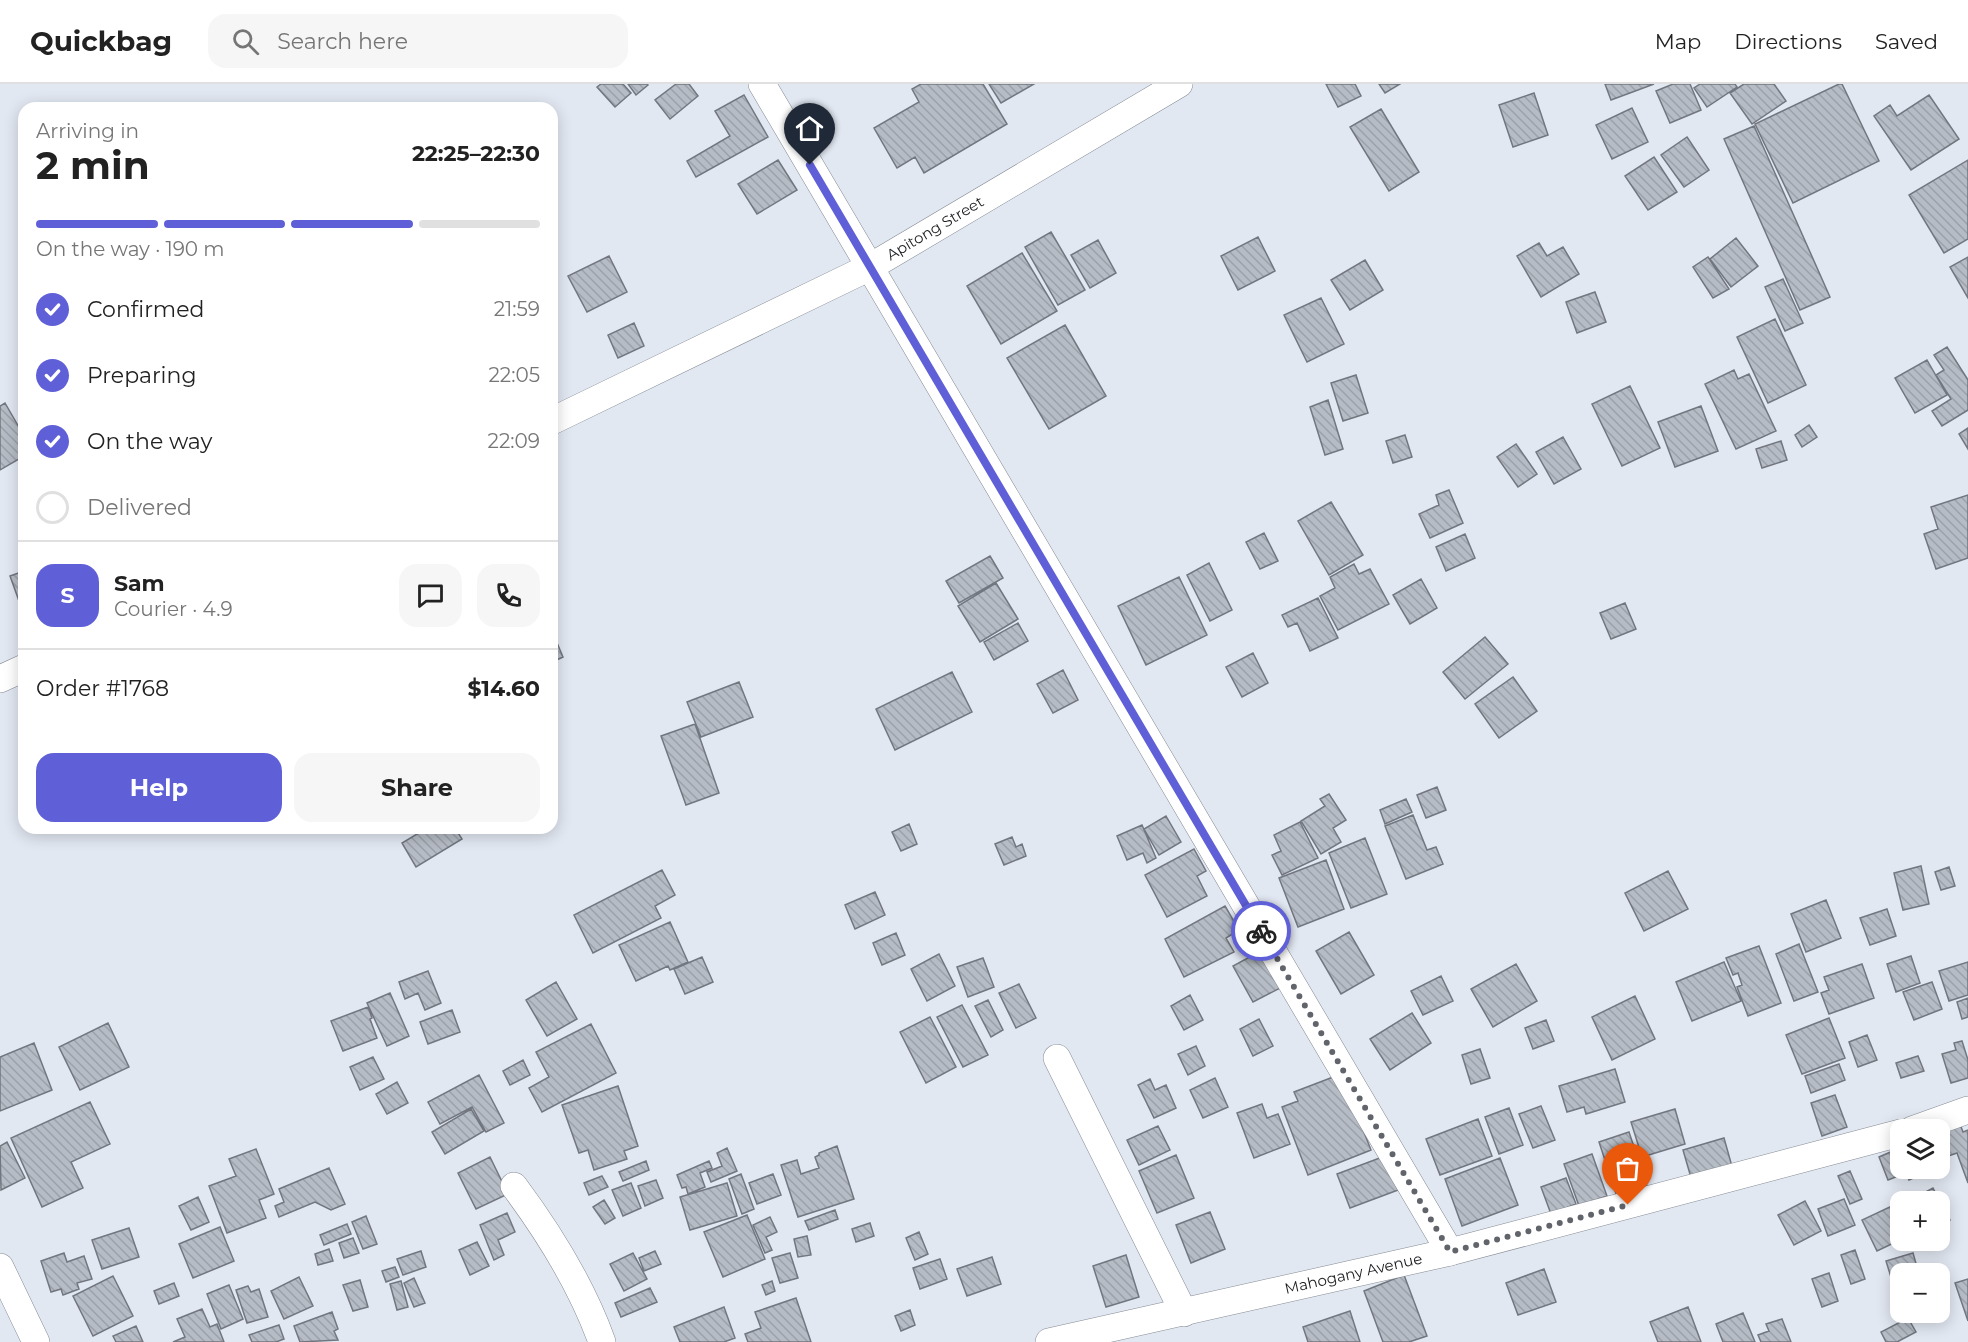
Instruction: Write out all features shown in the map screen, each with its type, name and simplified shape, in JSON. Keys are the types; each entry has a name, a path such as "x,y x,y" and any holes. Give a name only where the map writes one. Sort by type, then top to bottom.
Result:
{"street":[{"path":"762,84 1450,1252"},
{"name":"Apitong Street","path":"558,417 870,267 1179,84"},
{"path":"0,679 18,671"},
{"path":"1057,1058 1184,1313"},
{"path":"1943,1119 1968,1110"},
{"name":"Mahogany Avenue","path":"1049,1342 1450,1252 1890,1136"},
{"path":"514,1186 540,1221 571,1276 602,1342"},
{"path":"0,1268 36,1342"}],"building":[{"path":"601,84 623,84 631,93 615,107 597,87"},
{"path":"628,84 647,84 648,85 636,95"},
{"path":"676,84 689,84 698,96 670,119 655,100"},
{"path":"921,84 983,84 1007,124 924,173 915,157 897,168 874,128 919,102 912,89"},
{"path":"989,84 1034,84 1001,103"},
{"path":"1326,84 1355,84 1361,96 1338,107"},
{"path":"1379,84 1400,84 1385,93"},
{"path":"1605,84 1654,84 1611,100"},
{"path":"1673,84 1690,84 1701,110 1670,123 1656,91"},
{"path":"1700,84 1735,84 1737,87 1707,107 1694,88"},
{"path":"1744,84 1774,84 1786,101 1752,124 1730,93"},
{"path":"1842,84 1879,161 1793,203 1755,124"},
{"path":"1534,93 1548,135 1513,147 1499,105"},
{"path":"744,95 768,137 696,177 687,161 730,136 715,111"},
{"path":"1929,95 1959,139 1911,170 1874,116 1890,105 1897,116"},
{"path":"1632,108 1648,142 1612,159 1596,125"},
{"path":"1381,109 1419,172 1389,191 1350,127"},
{"path":"1754,126 1830,297 1800,310 1724,139"},
{"path":"1687,137 1709,170 1684,187 1661,155"},
{"path":"1654,157 1677,192 1648,210 1625,176"},
{"path":"778,160 797,190 757,214 738,184"},
{"path":"1968,160 1968,239 1944,253 1909,195"},
{"path":"1051,232 1085,290 1058,305 1025,247"},
{"path":"1258,237 1275,271 1238,290 1221,256"},
{"path":"1736,238 1758,266 1731,287 1710,259"},
{"path":"1098,240 1116,273 1090,288 1071,255"},
{"path":"1539,243 1547,256 1563,247 1579,274 1541,297 1517,256"},
{"path":"1022,253 1057,311 1001,344 967,286"},
{"path":"609,256 627,292 587,312 568,276"},
{"path":"1708,257 1729,289 1713,298 1693,267"},
{"path":"1968,257 1968,298 1950,267"},
{"path":"1365,260 1383,290 1350,310 1331,280"},
{"path":"1783,279 1803,323 1785,331 1765,287"},
{"path":"1595,292 1606,322 1577,333 1566,302"},
{"path":"1321,298 1344,344 1307,362 1284,315"},
{"path":"1775,319 1806,385 1768,403 1737,337"},
{"path":"634,323 644,346 618,358 608,335"},
{"path":"1065,325 1106,396 1049,429 1007,358"},
{"path":"1947,347 1968,380 1968,410 1942,426 1932,411 1951,399 1936,375 1944,370 1934,355"},
{"path":"1927,360 1947,395 1915,413 1895,378"},
{"path":"1734,370 1738,379 1749,374 1776,431 1736,449 1705,384"},
{"path":"1356,375 1368,413 1343,421 1331,383"},
{"path":"1630,386 1660,448 1622,466 1592,404"},
{"path":"1328,400 1343,449 1325,455 1310,407"},
{"path":"5,403 18,426 18,460 0,470 0,406"},
{"path":"1701,406 1718,451 1675,467 1658,422"},
{"path":"1809,425 1817,437 1802,447 1795,435"},
{"path":"1968,428 1968,449 1959,434"},
{"path":"1405,435 1412,457 1393,463 1386,441"},
{"path":"1563,437 1581,469 1554,484 1536,452"},
{"path":"1781,441 1787,460 1762,468 1756,449"},
{"path":"1516,444 1537,474 1518,487 1497,457"},
{"path":"1449,490 1463,523 1430,538 1419,514 1439,505 1436,495"},
{"path":"1968,495 1968,558 1936,569 1924,534 1938,529 1931,507"},
{"path":"1331,502 1363,555 1329,575 1298,521"},
{"path":"1264,533 1278,561 1260,569 1246,542"},
{"path":"1465,534 1475,558 1446,571 1436,547"},
{"path":"990,556 1003,578 959,603 946,581"},
{"path":"1209,563 1232,610 1210,621 1187,575"},
{"path":"1354,564 1359,574 1370,569 1389,604 1338,630 1320,596 1335,588 1330,577"},
{"path":"18,573 18,598 10,576"},
{"path":"1179,577 1207,635 1146,665 1118,606"},
{"path":"1421,579 1437,608 1410,624 1393,595"},
{"path":"996,583 1018,619 980,642 958,606"},
{"path":"1318,598 1338,638 1310,651 1297,623 1288,627 1282,615"},
{"path":"1625,603 1636,629 1611,639 1600,613"},
{"path":"1018,623 1028,641 994,660 984,642"},
{"path":"1485,637 1508,664 1465,699 1443,672"},
{"path":"558,645 563,657 558,659"},
{"path":"1253,653 1268,683 1242,697 1226,667"},
{"path":"1063,670 1078,700 1053,713 1037,684"},
{"path":"952,672 972,712 895,750 876,709"},
{"path":"1513,677 1537,711 1499,738 1475,704"},
{"path":"739,682 753,717 701,737 687,702"},
{"path":"695,724 719,793 686,805 661,736"},
{"path":"1437,787 1446,810 1426,818 1417,795"},
{"path":"1329,794 1346,820 1333,828 1341,842 1321,854 1301,821 1325,806 1320,799"},
{"path":"1406,799 1412,812 1385,824 1380,810"},
{"path":"1413,815 1427,850 1436,847 1443,864 1406,879 1385,826"},
{"path":"1166,816 1181,842 1159,855 1144,829"},
{"path":"1300,822 1318,858 1282,875 1272,855 1281,851 1274,835"},
{"path":"909,824 917,844 901,851 892,832"},
{"path":"1142,825 1156,858 1147,863 1143,853 1127,860 1117,836"},
{"path":"417,834 459,834 462,839 416,867 402,843"},
{"path":"1012,837 1016,847 1022,844 1026,856 1004,865 995,844"},
{"path":"1365,838 1387,894 1351,908 1329,853"},
{"path":"1194,849 1206,871 1197,876 1207,896 1167,917 1145,875"},
{"path":"1326,860 1344,909 1298,927 1279,878"},
{"path":"1921,866 1929,904 1903,910 1894,873"},
{"path":"1949,867 1955,886 1941,890 1935,872"},
{"path":"662,870 675,895 655,906 661,918 593,953 574,915"},
{"path":"1668,871 1688,909 1644,931 1625,893"},
{"path":"875,892 885,915 855,929 845,905"},
{"path":"1826,900 1841,938 1806,952 1791,914"},
{"path":"1225,906 1239,930 1226,938 1234,952 1184,977 1165,939"},
{"path":"1887,909 1896,936 1870,945 1860,918"},
{"path":"670,922 688,962 670,970 668,966 636,981 619,945"},
{"path":"1349,932 1374,975 1341,994 1316,951"},
{"path":"896,933 905,955 882,965 873,943"},
{"path":"1799,944 1818,992 1794,1001 1776,954"},
{"path":"1759,946 1781,1003 1748,1016 1737,987 1742,985 1738,973 1733,975 1726,958"},
{"path":"1266,948 1286,985 1253,1002 1233,966"},
{"path":"939,954 955,986 927,1001 911,969"},
{"path":"1911,956 1920,983 1896,992 1887,964"},
{"path":"702,957 713,982 685,994 674,969"},
{"path":"983,958 994,987 968,997 957,967"},
{"path":"1724,962 1741,1001 1692,1021 1676,982"},
{"path":"1968,962 1968,995 1949,1001 1939,971"},
{"path":"1516,964 1537,1001 1493,1027 1471,989"},
{"path":"1862,964 1874,998 1829,1014 1821,993 1829,990 1824,977"},
{"path":"428,971 441,1003 425,1010 418,993 405,999 399,982"},
{"path":"1441,976 1453,1001 1423,1015 1411,991"},
{"path":"556,982 577,1019 547,1036 526,1000"},
{"path":"1932,982 1942,1009 1914,1020 1903,992"},
{"path":"1019,984 1036,1018 1016,1028 999,993"},
{"path":"390,993 409,1036 387,1046 367,1003"},
{"path":"1190,995 1203,1020 1184,1030 1171,1006"},
{"path":"1635,996 1655,1039 1612,1060 1592,1017"},
{"path":"1968,998 1968,1017 1962,1019 1957,1002"},
{"path":"988,1000 1003,1030 991,1037 975,1006"},
{"path":"962,1005 988,1055 963,1067 937,1017"},
{"path":"368,1007 377,1038 343,1051 331,1021"},
{"path":"452,1010 460,1032 428,1044 420,1022"},
{"path":"1412,1013 1431,1043 1390,1070 1370,1039"},
{"path":"930,1017 956,1067 926,1083 900,1032"},
{"path":"1829,1018 1845,1058 1802,1074 1786,1035"},
{"path":"1259,1019 1273,1046 1253,1056 1240,1029"},
{"path":"1546,1020 1554,1041 1533,1049 1525,1028"},
{"path":"108,1023 129,1067 80,1090 59,1047"},
{"path":"591,1024 616,1073 542,1112 529,1088 549,1077 536,1052"},
{"path":"1867,1035 1877,1060 1858,1067 1849,1042"},
{"path":"1962,1041 1968,1060 1968,1078 1951,1083 1942,1054 1956,1050 1954,1043"},
{"path":"34,1043 52,1090 0,1111 0,1057"},
{"path":"1196,1046 1205,1066 1188,1075 1178,1054"},
{"path":"1480,1049 1490,1078 1471,1084 1462,1055"},
{"path":"1918,1056 1924,1071 1901,1078 1896,1063"},
{"path":"373,1057 384,1079 360,1090 350,1067"},
{"path":"523,1060 530,1075 510,1085 503,1071"},
{"path":"1839,1064 1845,1080 1811,1093 1805,1076"},
{"path":"1615,1069 1625,1102 1586,1114 1584,1107 1567,1112 1559,1086"},
{"path":"1341,1074 1371,1150 1308,1175 1282,1107 1298,1101 1294,1092"},
{"path":"479,1075 504,1123 486,1132 472,1107 440,1124 428,1102"},
{"path":"1215,1078 1228,1107 1203,1118 1190,1090"},
{"path":"1150,1079 1155,1090 1166,1085 1176,1108 1154,1118 1138,1085"},
{"path":"397,1082 408,1103 387,1114 376,1094"},
{"path":"618,1086 638,1146 624,1151 627,1159 594,1170 588,1150 579,1153 562,1105"},
{"path":"1835,1095 1847,1127 1822,1136 1811,1103"},
{"path":"90,1102 110,1144 71,1162 83,1188 42,1207 11,1138"},
{"path":"1262,1104 1267,1118 1278,1114 1290,1144 1254,1158 1237,1113"},
{"path":"1541,1106 1555,1140 1533,1148 1519,1114"},
{"path":"1509,1108 1523,1145 1499,1154 1485,1117"},
{"path":"471,1109 484,1131 445,1154 432,1132"},
{"path":"1675,1109 1685,1144 1642,1157 1631,1122"},
{"path":"1478,1119 1492,1156 1440,1175 1426,1139"},
{"path":"1960,1124 1963,1132 1968,1130 1968,1183 1957,1153 1950,1155 1950,1128"},
{"path":"1158,1126 1170,1150 1139,1165 1127,1140"},
{"path":"1629,1132 1649,1192 1619,1203 1599,1142"},
{"path":"1724,1138 1733,1170 1692,1181 1683,1150"},
{"path":"7,1142 25,1178 1,1190 0,1146"},
{"path":"837,1146 854,1199 798,1217 781,1165 797,1160 801,1174 819,1168 815,1157"},
{"path":"727,1148 737,1171 711,1182 707,1172 722,1166 717,1153"},
{"path":"256,1149 274,1194 259,1200 266,1218 227,1233 209,1186 236,1176 229,1159"},
{"path":"1890,1152 1891,1179 1888,1180 1879,1157"},
{"path":"1592,1154 1607,1196 1579,1206 1564,1164"},
{"path":"1176,1155 1194,1198 1157,1213 1139,1171"},
{"path":"1385,1156 1398,1190 1350,1208 1337,1174"},
{"path":"490,1157 508,1194 476,1209 458,1173"},
{"path":"1500,1158 1518,1205 1462,1226 1445,1179"},
{"path":"646,1161 649,1170 623,1181 619,1172"},
{"path":"709,1161 712,1168 700,1173 705,1187 688,1194 686,1187 682,1188 677,1175"},
{"path":"329,1168 345,1204 331,1210 315,1202 279,1217 275,1206 284,1202 279,1189"},
{"path":"1850,1171 1862,1199 1850,1204 1838,1176"},
{"path":"741,1174 754,1209 742,1214 729,1179"},
{"path":"773,1174 781,1195 757,1204 749,1183"},
{"path":"602,1176 608,1187 589,1195 584,1183"},
{"path":"1566,1178 1576,1204 1551,1214 1541,1187"},
{"path":"656,1180 663,1198 645,1206 638,1186"},
{"path":"631,1183 641,1208 623,1216 612,1190"},
{"path":"727,1183 737,1216 690,1230 680,1197"},
{"path":"198,1197 209,1222 191,1230 179,1206"},
{"path":"1844,1199 1855,1225 1828,1236 1818,1209"},
{"path":"604,1200 615,1218 605,1224 593,1207"},
{"path":"1805,1201 1821,1231 1794,1245 1778,1215"},
{"path":"1890,1207 1890,1245 1877,1251 1862,1220"},
{"path":"835,1210 838,1219 809,1230 805,1221"},
{"path":"1210,1212 1225,1249 1191,1263 1176,1225"},
{"path":"507,1213 515,1232 498,1240 504,1255 494,1260 480,1225"},
{"path":"747,1215 765,1259 723,1277 704,1232"},
{"path":"366,1216 377,1244 363,1249 352,1222"},
{"path":"770,1217 777,1232 766,1237 772,1250 765,1253 753,1225"},
{"path":"870,1223 874,1236 856,1242 852,1229"},
{"path":"347,1224 351,1234 324,1245 320,1235"},
{"path":"220,1227 234,1261 193,1278 179,1244"},
{"path":"129,1228 139,1257 102,1269 92,1240"},
{"path":"919,1232 928,1254 915,1260 906,1238"},
{"path":"807,1236 811,1255 798,1257 794,1239"},
{"path":"353,1238 359,1253 344,1258 339,1243"},
{"path":"477,1242 489,1266 470,1275 459,1250"},
{"path":"329,1249 333,1261 318,1265 315,1254"},
{"path":"1855,1250 1865,1279 1851,1284 1841,1255"},
{"path":"421,1251 426,1267 403,1275 397,1259"},
{"path":"655,1251 661,1264 644,1271 639,1258"},
{"path":"64,1253 67,1262 84,1256 92,1279 77,1283 79,1289 63,1295 61,1289 51,1292 41,1261"},
{"path":"633,1253 647,1279 624,1291 610,1264"},
{"path":"790,1253 798,1278 780,1283 772,1258"},
{"path":"1913,1253 1916,1263 1890,1263 1890,1274 1886,1261"},
{"path":"1126,1255 1139,1297 1106,1307 1093,1266"},
{"path":"992,1257 1001,1284 967,1296 957,1269"},
{"path":"940,1259 947,1279 920,1289 913,1268"},
{"path":"395,1267 399,1277 386,1282 382,1271"},
{"path":"1544,1269 1556,1302 1518,1315 1506,1283"},
{"path":"1829,1273 1838,1301 1822,1307 1812,1279"},
{"path":"1404,1275 1427,1336 1409,1342 1383,1342 1364,1291"},
{"path":"113,1276 133,1316 93,1336 73,1296"},
{"path":"299,1277 313,1306 284,1319 271,1291"},
{"path":"414,1278 425,1303 414,1307 404,1283"},
{"path":"1968,1279 1968,1321 1955,1283"},
{"path":"360,1280 368,1307 353,1311 343,1285"},
{"path":"401,1281 408,1307 397,1310 390,1284"},
{"path":"772,1281 775,1291 766,1295 762,1285"},
{"path":"174,1283 179,1296 159,1304 154,1291"},
{"path":"229,1285 243,1319 221,1329 207,1294"},
{"path":"248,1286 251,1292 259,1289 268,1317 247,1323 236,1290"},
{"path":"650,1288 657,1302 621,1317 615,1303"},
{"path":"796,1298 811,1342 748,1342 745,1334 761,1328 755,1312"},
{"path":"724,1307 735,1338 724,1342 680,1342 674,1327"},
{"path":"1688,1307 1701,1342 1658,1342 1650,1322"},
{"path":"202,1309 210,1327 217,1324 224,1342 173,1342 185,1337 177,1319"},
{"path":"910,1310 915,1325 901,1331 895,1316"},
{"path":"1350,1311 1360,1342 1308,1342 1303,1327"},
{"path":"332,1312 338,1329 334,1331 338,1340 300,1342 294,1326"},
{"path":"1743,1313 1755,1342 1723,1342 1716,1324"},
{"path":"1782,1319 1791,1342 1761,1342 1758,1335 1769,1331 1766,1324"},
{"path":"1898,1323 1911,1323 1916,1332 1897,1342 1886,1342 1881,1332"},
{"path":"279,1325 284,1339 276,1342 252,1342 249,1335"},
{"path":"136,1326 143,1342 116,1342 113,1336"}],"way so far":[{"path":"1261,931 1450,1252 1628,1205"}],"route":[{"path":"810,165 1261,931"}]}
